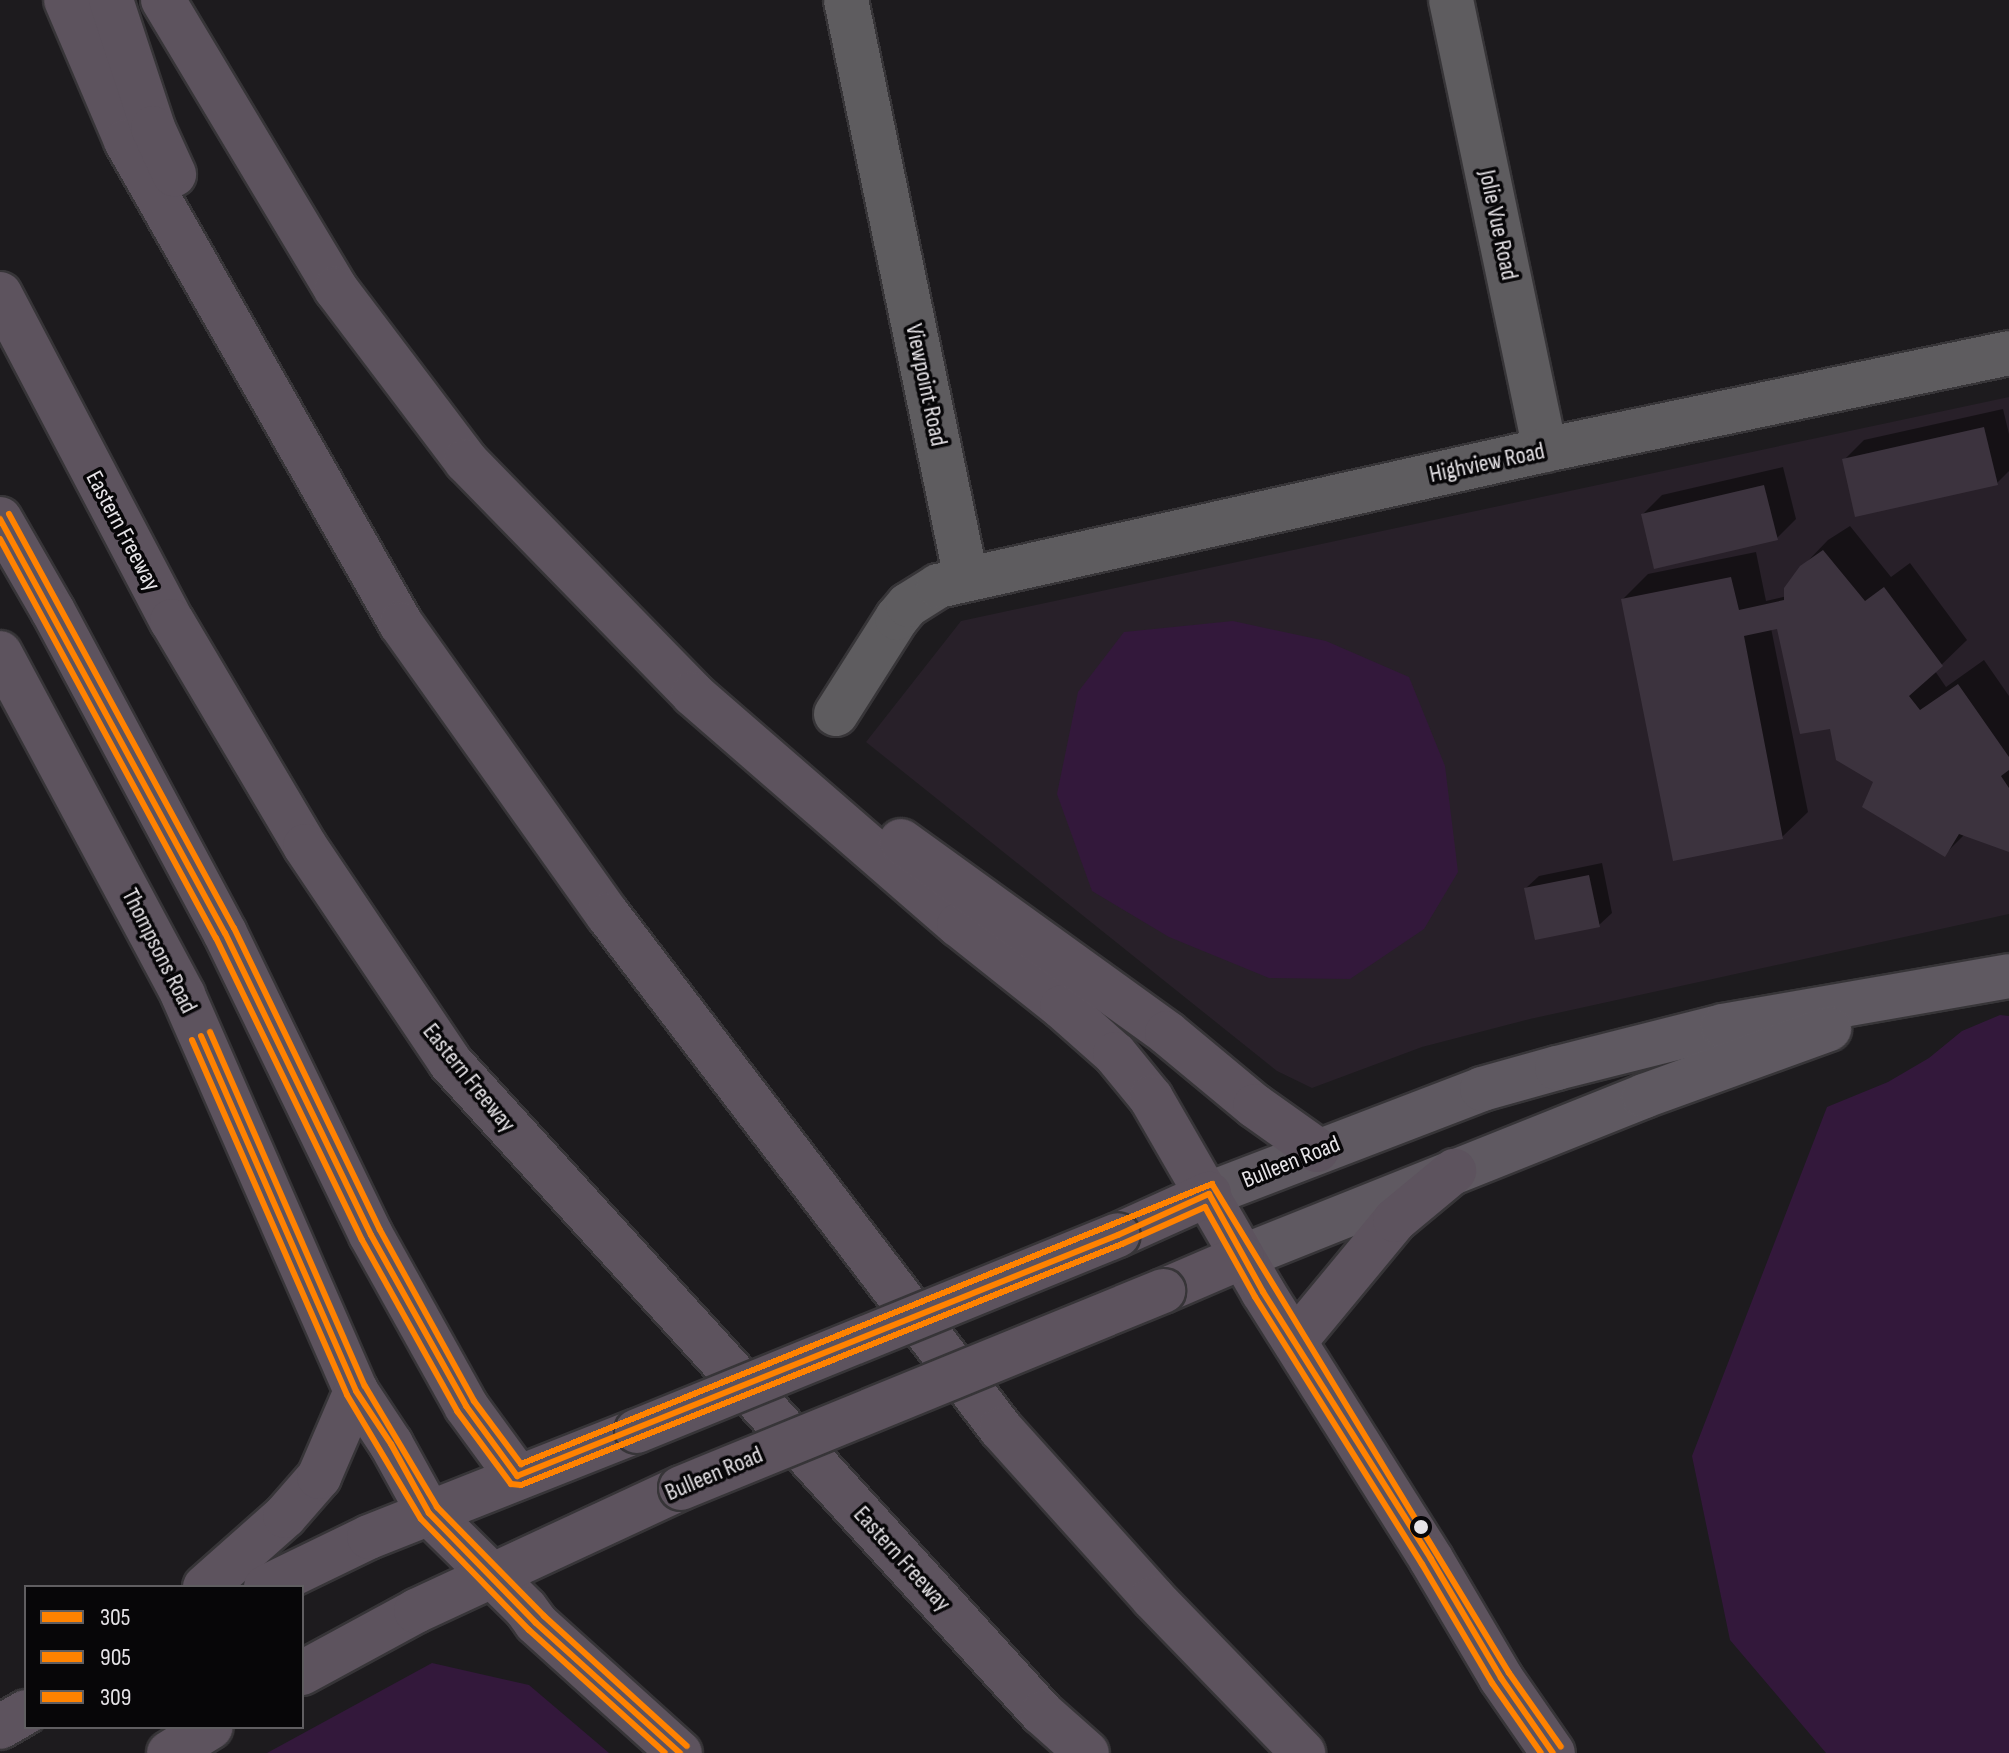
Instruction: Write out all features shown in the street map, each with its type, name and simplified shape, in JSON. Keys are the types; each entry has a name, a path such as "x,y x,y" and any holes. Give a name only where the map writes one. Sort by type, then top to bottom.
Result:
{"highway":[{"path":"66,0 126,141 401,624 608,915 991,1416 1153,1598 1303,1753"},
{"path":"111,0 153,128 246,337 401,624"},
{"path":"163,0 336,289 466,461 693,694 1115,1054 1151,1098 1209,1194 1242,1257 1501,1678 1553,1753"},
{"name":"Eastern Freeway","path":"0,294 172,621 305,846 450,1062 1042,1713 1087,1753"},
{"path":"0,519 204,893 378,1247 466,1406 517,1476"},
{"name":"Thompsons Road","path":"0,653 183,995 356,1391 391,1444 429,1513 580,1664 680,1753"},
{"path":"693,694 1167,1033 1255,1106 1317,1150"},
{"path":"1295,1341 1395,1220 1454,1171"},
{"name":"Bulleen Road","path":"270,1585 517,1476 637,1431 1118,1235 1209,1194"},
{"name":"Bulleen Road","path":"304,1672 489,1575 681,1488 1242,1257"},
{"path":"207,1585 285,1516 319,1477 356,1391"},
{"path":"0,1727 24,1713"},
{"path":"169,1753 208,1729"}],"main road":[{"name":"Bulleen Road","path":"1209,1194 1482,1089 1557,1068 1723,1026 2009,976"},
{"name":"Bulleen Road","path":"1242,1257 1644,1096 1944,989"}],"street":[{"name":"Viewpoint Road","path":"846,0 966,578"},
{"name":"Jolie Vue Road","path":"1451,0 1545,450"},
{"name":"Highview Road","path":"966,578 1545,450 2009,353"},
{"path":"836,714 908,605 938,586 966,578"}],"shaded area":[{"path":"2009,397 2009,914 1530,1019 1422,1047 1312,1088 1277,1071 866,742 961,621"},
{"path":"1233,621 1326,641 1409,677 1445,766 1458,872 1424,929 1350,979 1269,978 1169,937 1092,891 1057,794 1078,692 1124,632"},
{"path":"2000,1015 2009,1016 2009,1753 1826,1753 1730,1640 1692,1456 1827,1107 1888,1082 1929,1058 1962,1031"},
{"path":"432,1663 529,1685 609,1753 267,1753"}],"building":[{"path":"1984,427 1998,485 1855,517 1842,459"},
{"path":"1764,485 1778,540 1654,569 1641,514"},
{"path":"1823,550 1865,601 1884,587 1943,666 1909,696 1920,710 1958,684 2009,757 2009,770 2001,776 2009,788 2009,852 1959,834 1945,857 1862,807 1873,782 1836,760 1830,729 1800,734 1777,629 1744,636 1783,839 1673,861 1621,599 1731,577 1739,610 1784,600 1784,588 1800,566"},
{"path":"1589,875 1600,927 1535,940 1524,888"}],"transit line":[{"name":"309","path":"9,514 234,928 380,1230 474,1401 521,1464 1212,1184 1509,1673 1561,1747"},
{"name":"305","path":"0,519 225,933 371,1235 466,1406 517,1476 1118,1235 1209,1194 1263,1292 1431,1559 1501,1678 1553,1753"},
{"name":"905","path":"0,539 216,938 362,1240 457,1411 511,1484 521,1485 1122,1244 1205,1207 1255,1297 1422,1564 1492,1683 1541,1753"},
{"name":"309","path":"210,1032 365,1386 437,1507 544,1616 687,1746"},
{"name":"305","path":"201,1036 356,1391 391,1444 429,1513 536,1623 680,1753"},
{"name":"905","path":"192,1040 347,1395 421,1519 529,1630 665,1753"}]}
